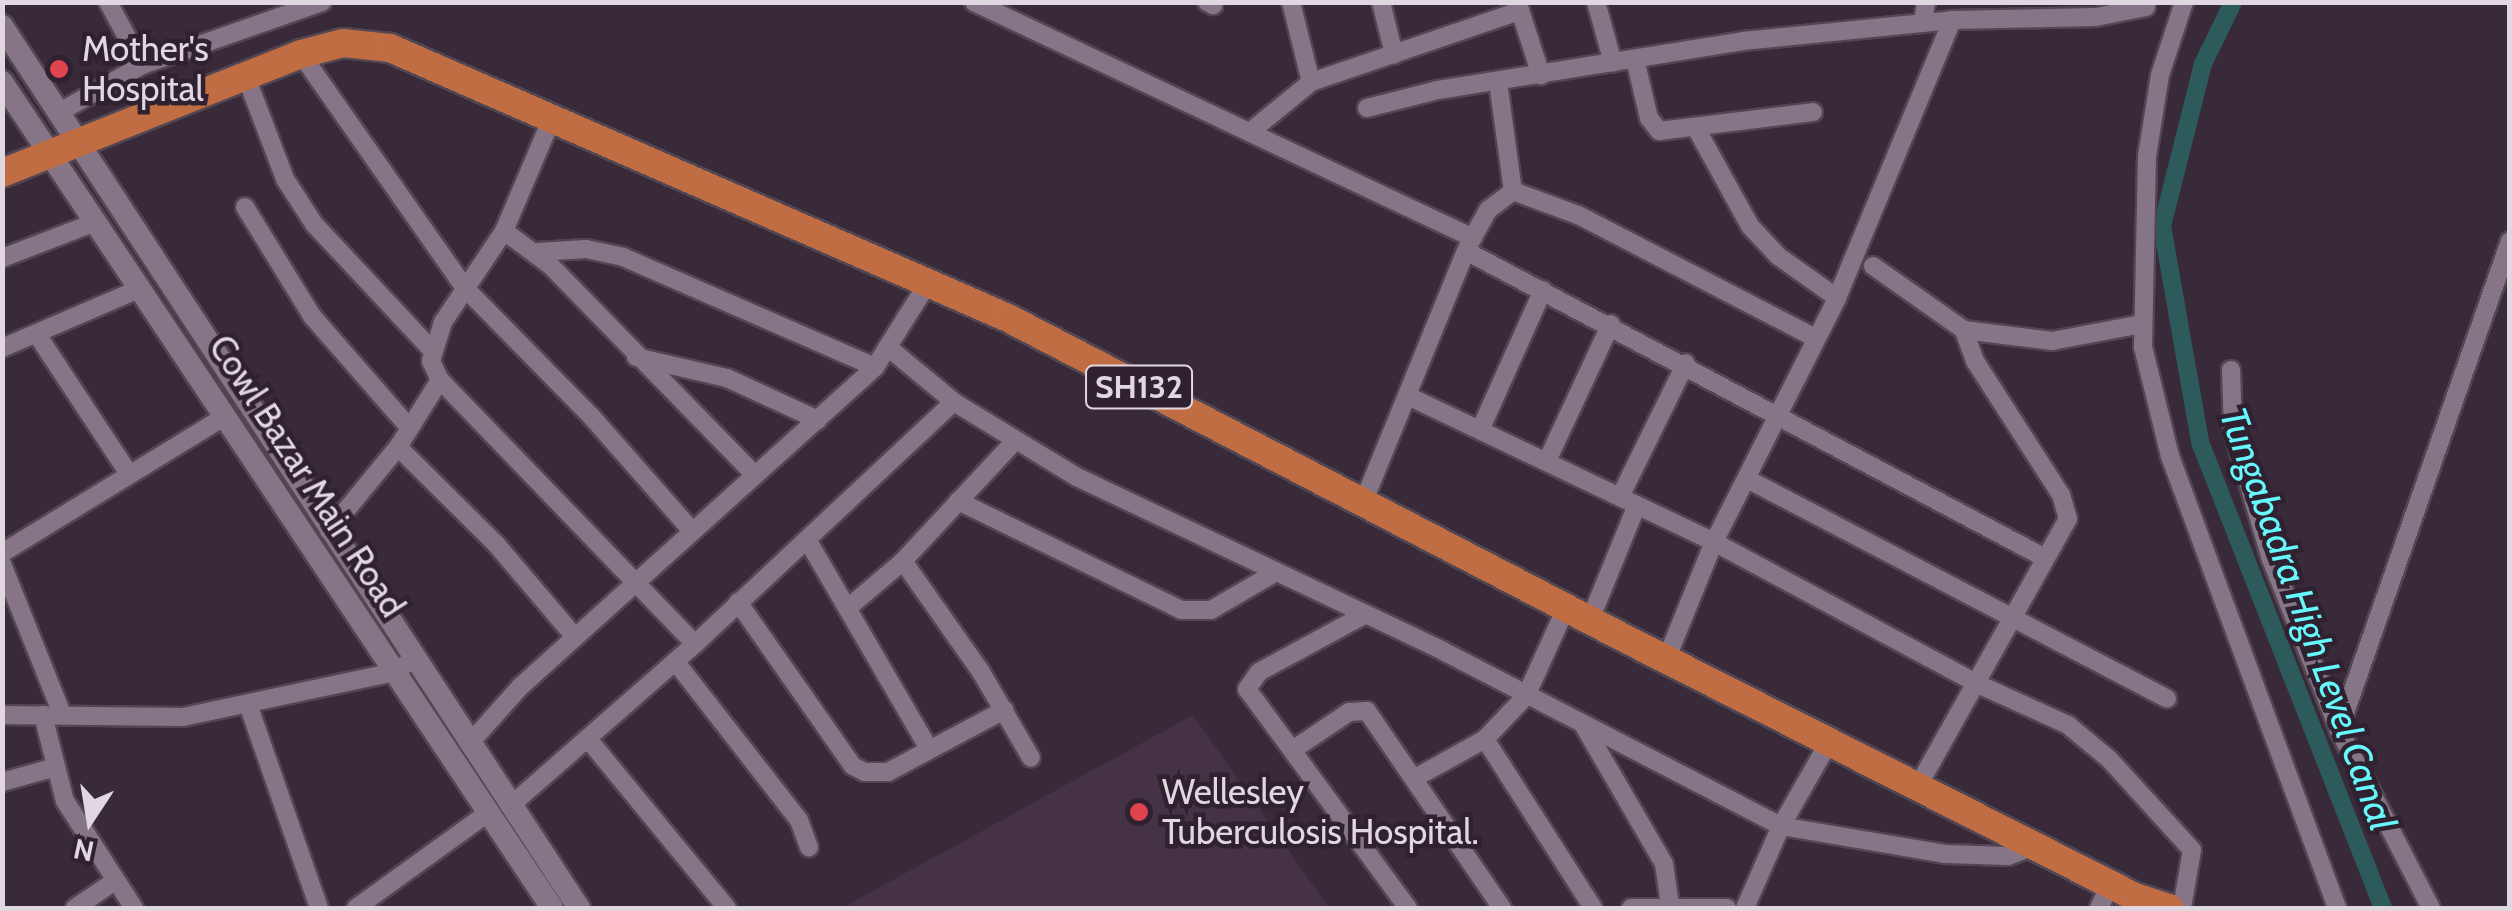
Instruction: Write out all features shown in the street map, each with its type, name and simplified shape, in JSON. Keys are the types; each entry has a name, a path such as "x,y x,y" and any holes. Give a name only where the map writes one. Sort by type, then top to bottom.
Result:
{"main road":[{"name":"SH132","path":"2,172 301,54 343,43 390,48 928,283 2034,846 2104,897 2169,908"}],"street":[{"path":"108,2 142,65"},
{"path":"58,113 142,65 322,2"},
{"path":"974,2 1250,132 1469,244 1543,290 2045,558"},
{"path":"1291,2 1311,82"},
{"path":"1382,2 1394,54"},
{"path":"1596,2 1613,63"},
{"path":"1923,22 1926,2"},
{"path":"1367,108 1635,59 1923,22 2096,17 2144,5 2180,10 2147,156 2142,324 2170,456 2337,908"},
{"path":"1250,132 1311,82 1519,7 1541,75"},
{"path":"1666,660 1714,542 1836,298 1952,20"},
{"name":"Cowl Bazar Main Road","path":"2,26 329,530 404,666 469,744 552,908"},
{"path":"301,54 465,288 591,416 691,530"},
{"path":"1635,59 1652,125 1666,133 1813,112"},
{"path":"245,74 285,179 314,224 430,348 440,380 695,644"},
{"name":"Cowl Bazar Main Road","path":"2,82 224,417 404,666 499,809 579,908"},
{"path":"1498,82 1513,190"},
{"path":"430,348 504,232 552,118"},
{"path":"1696,128 1750,226 1778,256 1836,298"},
{"path":"1513,190 1578,215 1815,338"},
{"path":"1363,503 1410,397 1469,244 1488,210 1513,190"},
{"path":"245,207 312,316 409,427"},
{"path":"2,258 96,222"},
{"path":"504,232 537,252 754,474"},
{"path":"2339,730 2510,241"},
{"path":"537,252 586,249 623,257 875,367"},
{"path":"1873,266 1964,330 2052,341 2142,324"},
{"path":"469,744 575,637 875,367 890,350 928,283"},
{"path":"2,348 38,336 141,288"},
{"path":"1480,428 1543,290"},
{"path":"1547,461 1611,324"},
{"path":"1918,786 1980,685 2068,509 1974,361 1964,330"},
{"path":"38,336 127,471"},
{"path":"890,350 954,402 1014,442 1780,826 1944,854 1991,858 2034,846"},
{"path":"635,356 727,378 818,420"},
{"path":"1415,778 1486,739 1526,696 1578,614 1686,363"},
{"path":"2232,370 2242,477 2339,730 2430,908"},
{"path":"329,530 398,447 440,380"},
{"path":"1410,397 1714,542 1980,685 2068,725 2177,830 2192,850 2193,869 2182,908"},
{"path":"356,908 499,809 588,739 808,541 954,402"},
{"path":"2,553 127,471 224,417"},
{"path":"849,608 903,561 1014,442"},
{"path":"398,447 496,544 575,637"},
{"path":"1746,479 2167,698"},
{"path":"958,501 1182,610 1211,610 1276,572"},
{"path":"808,541 929,748"},
{"path":"903,561 1004,710 1031,758"},
{"path":"2,564 52,714 56,767 65,801 134,908"},
{"path":"738,602 853,766 888,772 1004,710"},
{"path":"1362,616 1251,680 1252,699 1294,750 1408,908"},
{"path":"675,661 799,820 809,847"},
{"path":"2,716 182,717 248,707 404,666"},
{"path":"248,707 318,908"},
{"path":"1294,750 1362,708 1415,778 1502,908"},
{"path":"1584,725 1664,864 1670,905"},
{"path":"588,739 727,908"},
{"path":"1486,739 1593,908"},
{"path":"1745,908 1780,826 1829,742"},
{"path":"2,782 56,767"},
{"path":"75,908 115,880"},
{"path":"1631,908 1727,908"}],"shaded area":[{"name":"Wellesley Tuberculosis Hospital.","path":"1193,715 1329,908 842,908"}],"waterway":[{"name":"Tungabadra High Level Canal","path":"2233,2 2203,64 2162,226 2200,442 2383,908"}],"place":[{"name":"Mother's Hospital","path":"59,69"},
{"name":"Wellesley Tuberculosis Hospital.","path":"1139,812"}]}
